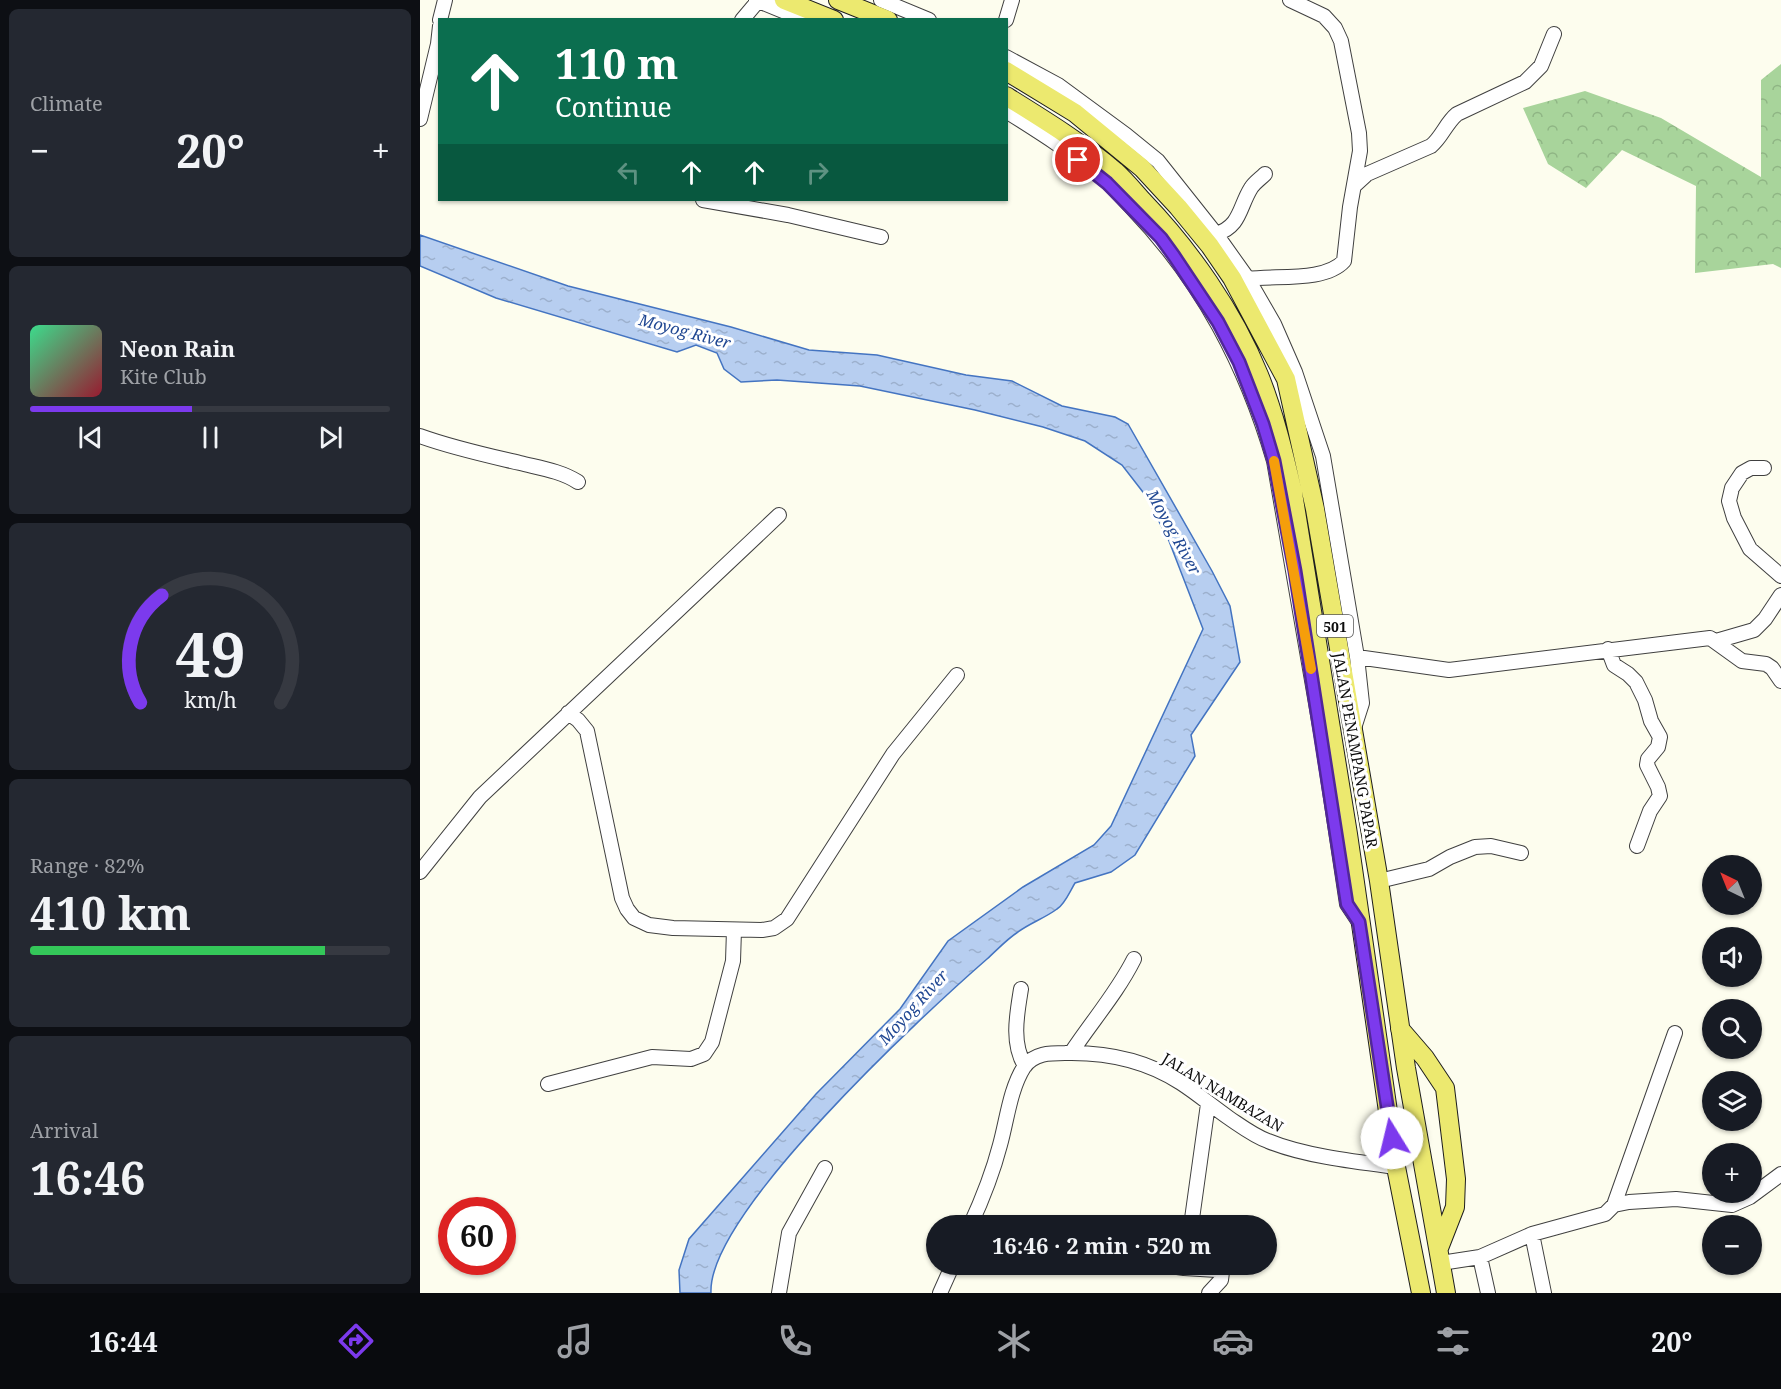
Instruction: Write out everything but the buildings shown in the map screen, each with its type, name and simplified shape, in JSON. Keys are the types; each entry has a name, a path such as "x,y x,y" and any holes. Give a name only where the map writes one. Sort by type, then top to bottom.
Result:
{"main road":[{"path":"784,0 829,18"},
{"path":"838,0 883,18"},
{"name":"JALAN PENAMPANG PAPAR","path":"1008,72 1075,113 1142,168 1178,207 1210,246 1232,279 1286,379 1315,509 1379,881 1406,1068 1446,1293"},
{"name":"JALAN PENAMPANG PAPAR","path":"1008,97 1044,119 1116,171 1172,231 1201,271 1240,335 1260,376 1293,493 1348,834 1396,1167 1421,1293"},
{"path":"1400,1029 1425,1058 1445,1089 1456,1179 1455,1207 1439,1257"},
{"path":"1392,1138 1395,1079 1398,1072 1406,1068"}],"street":[{"path":"440,18 445,0"},
{"path":"744,18 757,0 800,18"},
{"path":"881,0 923,18"},
{"path":"1006,18 1012,0"},
{"path":"1248,279 1314,275 1329,272 1344,261 1354,185 1360,160 1359,134 1341,41 1335,28 1324,16 1290,0"},
{"path":"1354,185 1367,174 1431,146 1438,141 1457,114 1526,82 1541,66 1554,34"},
{"path":"420,119 438,44"},
{"path":"1008,58 1058,85 1158,161 1216,234 1248,279 1274,324 1295,372 1323,456 1357,657 1362,703 1352,733"},
{"path":"1008,112 1049,138 1107,183 1161,238 1218,322 1239,362 1263,424 1274,461 1313,683 1347,904 1359,922"},
{"path":"1216,234 1226,231 1233,224 1251,188 1265,174"},
{"path":"709,201 788,215 881,237"},
{"path":"420,436 455,448 557,472 578,482"},
{"path":"1764,468 1751,468 1742,473 1732,488 1729,501 1734,519 1750,549 1781,576"},
{"path":"420,872 480,797 779,515"},
{"path":"1716,641 1754,630 1765,619 1781,595"},
{"path":"1357,657 1449,670 1703,638 1716,641 1742,661 1766,664 1772,668 1781,681"},
{"path":"1608,649 1614,665 1636,682 1645,700 1651,721 1660,737 1659,747 1648,759 1647,765 1660,796 1650,811 1637,846"},
{"path":"568,713 587,731 619,885 627,909 640,922 649,925 748,931 774,928 787,919 892,754 957,675"},
{"path":"1379,881 1429,869 1475,847 1491,846 1521,853"},
{"path":"548,1084 652,1057 691,1059 704,1054 712,1042 733,961 734,930"},
{"path":"1071,1053 1122,983 1134,959"},
{"path":"975,1215 1000,1148 1012,1096 1024,1066 1018,1046 1016,1021 1021,989"},
{"path":"1439,1257 1480,1257 1532,1234 1605,1214 1614,1205 1675,1033"},
{"name":"JALAN NAMBAZAN","path":"1024,1066 1042,1054 1071,1053 1125,1058 1155,1068 1266,1141 1342,1160 1396,1167"},
{"path":"1193,1215 1208,1104"},
{"path":"779,1293 789,1233 825,1168"},
{"path":"1614,1205 1676,1199 1732,1205 1750,1197 1781,1174"},
{"path":"1532,1234 1544,1293"},
{"path":"1480,1257 1488,1293"},
{"path":"940,1293 948,1275"},
{"path":"1210,1293 1221,1280 1222,1275"}],"green space":[{"path":"1781,64 1781,268 1773,264 1695,273 1696,186 1622,150 1586,188 1548,164 1523,108 1585,91 1661,118 1761,177 1761,80"}],"water":[{"name":"Moyog River","path":"420,235 568,286 731,327 809,350 877,355 966,375 1012,381 1062,406 1115,417 1128,424 1230,606 1240,662 1191,735 1195,756 1135,855 1111,872 1075,883 1060,907 1006,941 871,1068 780,1167 744,1215 719,1258 711,1293 680,1293 679,1270 689,1239 816,1094 900,1009 948,941 1023,887 1094,845 1111,826 1203,629 1169,541 1146,496 1122,465 1085,441 1043,427 975,410 860,386 777,380 741,382 724,369 717,353 696,345 677,352 496,298 420,266"}],"slow traffic":[{"path":"1274,461 1311,669"}],"route":[{"path":"1078,160 1107,183 1161,238 1174,256 1218,322 1239,362 1263,424 1274,461 1295,571 1347,904 1359,922 1392,1138"}]}
